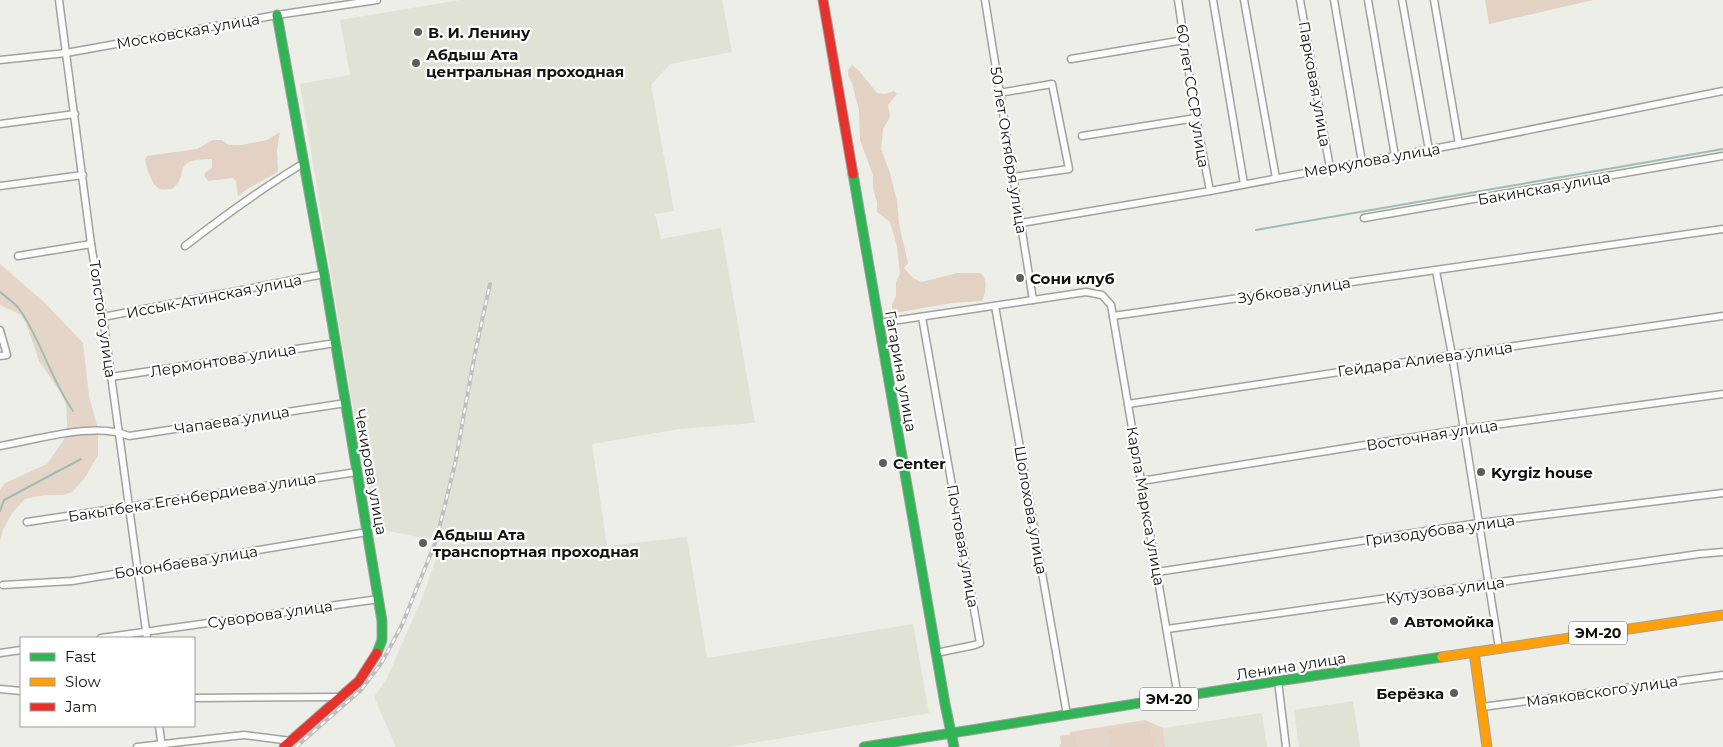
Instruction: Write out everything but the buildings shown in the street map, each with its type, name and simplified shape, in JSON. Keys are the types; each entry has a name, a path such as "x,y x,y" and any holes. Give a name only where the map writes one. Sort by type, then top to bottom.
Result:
{"street":[{"name":"Толстого улица","path":"59,0 91,244 103,317 147,635"},
{"name":"Московская улица","path":"0,60 66,53 277,15 377,0"},
{"name":"Гагарина улица","path":"823,0 950,734 954,747"},
{"name":"50 лет Октября улица","path":"985,0 1034,300"},
{"name":"60 лет СССР улица","path":"1178,0 1196,118 1210,191"},
{"path":"1213,0 1244,184"},
{"path":"1244,0 1276,178"},
{"name":"Парковая улица","path":"1300,0 1330,168"},
{"path":"1334,0 1362,162"},
{"path":"1368,0 1395,156"},
{"path":"1402,0 1429,150"},
{"path":"1434,0 1459,144"},
{"name":"Чекирова улица","path":"277,15 336,343 379,599 382,640 376,656 360,681 287,744"},
{"path":"1071,59 1184,40"},
{"path":"999,93 1052,84 1069,169 1013,177"},
{"name":"Меркулова улица","path":"1021,223 1210,191 1429,150 1723,91"},
{"path":"0,124 75,114"},
{"path":"1082,136 1196,118"},
{"name":"Бакинская улица","path":"1364,218 1723,156"},
{"path":"185,246 236,206 304,163"},
{"path":"0,186 83,175"},
{"name":"Зубкова улица","path":"1113,316 1436,271 1723,228"},
{"path":"18,256 91,244"},
{"path":"1436,271 1452,355 1499,648"},
{"name":"Иссык-Атинская улица","path":"103,317 324,274"},
{"path":"879,323 1086,292 1102,295 1111,305 1113,316"},
{"name":"Шолохова улица","path":"995,306 1067,715"},
{"name":"Карла Маркса улица","path":"1113,316 1178,697"},
{"name":"Гейдара Алиева улица","path":"1128,404 1723,316"},
{"name":"Почтовая улица","path":"922,317 980,643 936,653"},
{"path":"0,330 4,355"},
{"name":"Лермонтова улица","path":"111,377 336,343"},
{"name":"Восточная улица","path":"1141,481 1464,429 1723,394"},
{"name":"Чапаева улица","path":"0,446 83,431 107,430 129,436 346,403"},
{"name":"Бакытбека Егенбердиева улица","path":"27,522 357,472"},
{"name":"Гризодубова улица","path":"1157,572 1479,523 1723,493"},
{"name":"Боконбаева улица","path":"4,585 72,581 367,532"},
{"name":"Кутузова улица","path":"1166,629 1723,552"},
{"name":"Суворова улица","path":"116,637 147,635 379,599"},
{"name":"Ленина улица","path":"864,747 1278,681 1723,615"},
{"path":"0,653 20,650"},
{"path":"1474,652 1487,747"},
{"name":"Маяковского улица","path":"1482,707 1723,675"},
{"path":"1278,681 1286,747"},
{"path":"0,689 20,691"},
{"path":"195,698 341,697"},
{"path":"160,727 162,745"},
{"path":"137,747 244,735 287,744"}],"shaded area":[{"path":"460,0 722,0 732,52 670,64 651,85 674,211 655,214 661,239 721,228 755,423 679,429 592,444 607,546 687,537 707,658 913,624 929,713 729,747 396,747 374,697 387,678 423,596 442,542 379,529 369,506 300,84 350,75 340,20"},
{"path":"1485,0 1593,0 1489,24"},
{"path":"852,65 877,93 885,94 894,91 897,94 888,105 890,117 883,129 881,149 890,173 897,201 899,224 908,263 904,268 913,278 921,282 957,273 979,273 983,275 985,284 982,301 952,303 900,312 892,309 896,296 896,282 900,274 897,246 890,222 877,212 877,202 873,189 873,175 860,140 859,110 848,75 848,70"},
{"path":"280,132 277,150 278,172 238,196 236,182 233,178 208,181 205,177 205,173 212,168 212,159 198,160 185,165 178,183 172,189 160,189 154,184 145,160 147,156 197,149 213,140 222,140 229,145 242,145 267,140"},
{"path":"0,264 44,302 83,343 89,396 98,429 98,455 84,479 72,492 63,495 45,495 25,499 12,513 3,530 0,541 0,490 5,483 47,464 63,441 67,432 67,422 66,404 62,394 39,361 26,323 21,315 0,305"},
{"path":"1353,701 1360,747 1299,747 1294,710"},
{"path":"1262,713 1267,747 1165,747 1163,728"},
{"path":"1145,720 1163,728 1165,747 1071,747 1070,732"},
{"path":"1147,724 1150,727 1154,747 1111,747 1109,730 1127,725"},
{"path":"1075,734 1077,747 1059,747 1061,743 1060,736"}],"waterway":[{"path":"1256,230 1723,149"},
{"path":"0,292 18,307 28,322 65,399 73,411"},
{"path":"0,511 4,500 81,459"}],"railway":[{"path":"296,747 361,690 382,662 402,625 436,541 455,464 475,353 490,284"}],"traffic: fast":[{"path":"277,15 324,274 382,621 382,640 377,653"},
{"path":"853,174 954,747"},
{"path":"864,747 1278,681 1442,657"}],"traffic: slow":[{"path":"1442,657 1723,615"},
{"path":"1474,652 1487,747"}],"traffic: jam":[{"path":"823,0 853,174"},
{"path":"284,747 359,681 377,653"}],"place":[{"name":"В. И. Ленину","path":"418,32"},
{"name":"Абдыш Ата центральная проходная","path":"416,63"},
{"name":"Сони клуб","path":"1020,278"},
{"name":"Center","path":"883,463"},
{"name":"Kyrgiz house","path":"1481,472"},
{"name":"Абдыш Ата транспортная проходная","path":"423,543"},
{"name":"Автомойка","path":"1394,621"},
{"name":"Берёзка","path":"1454,693"}]}
